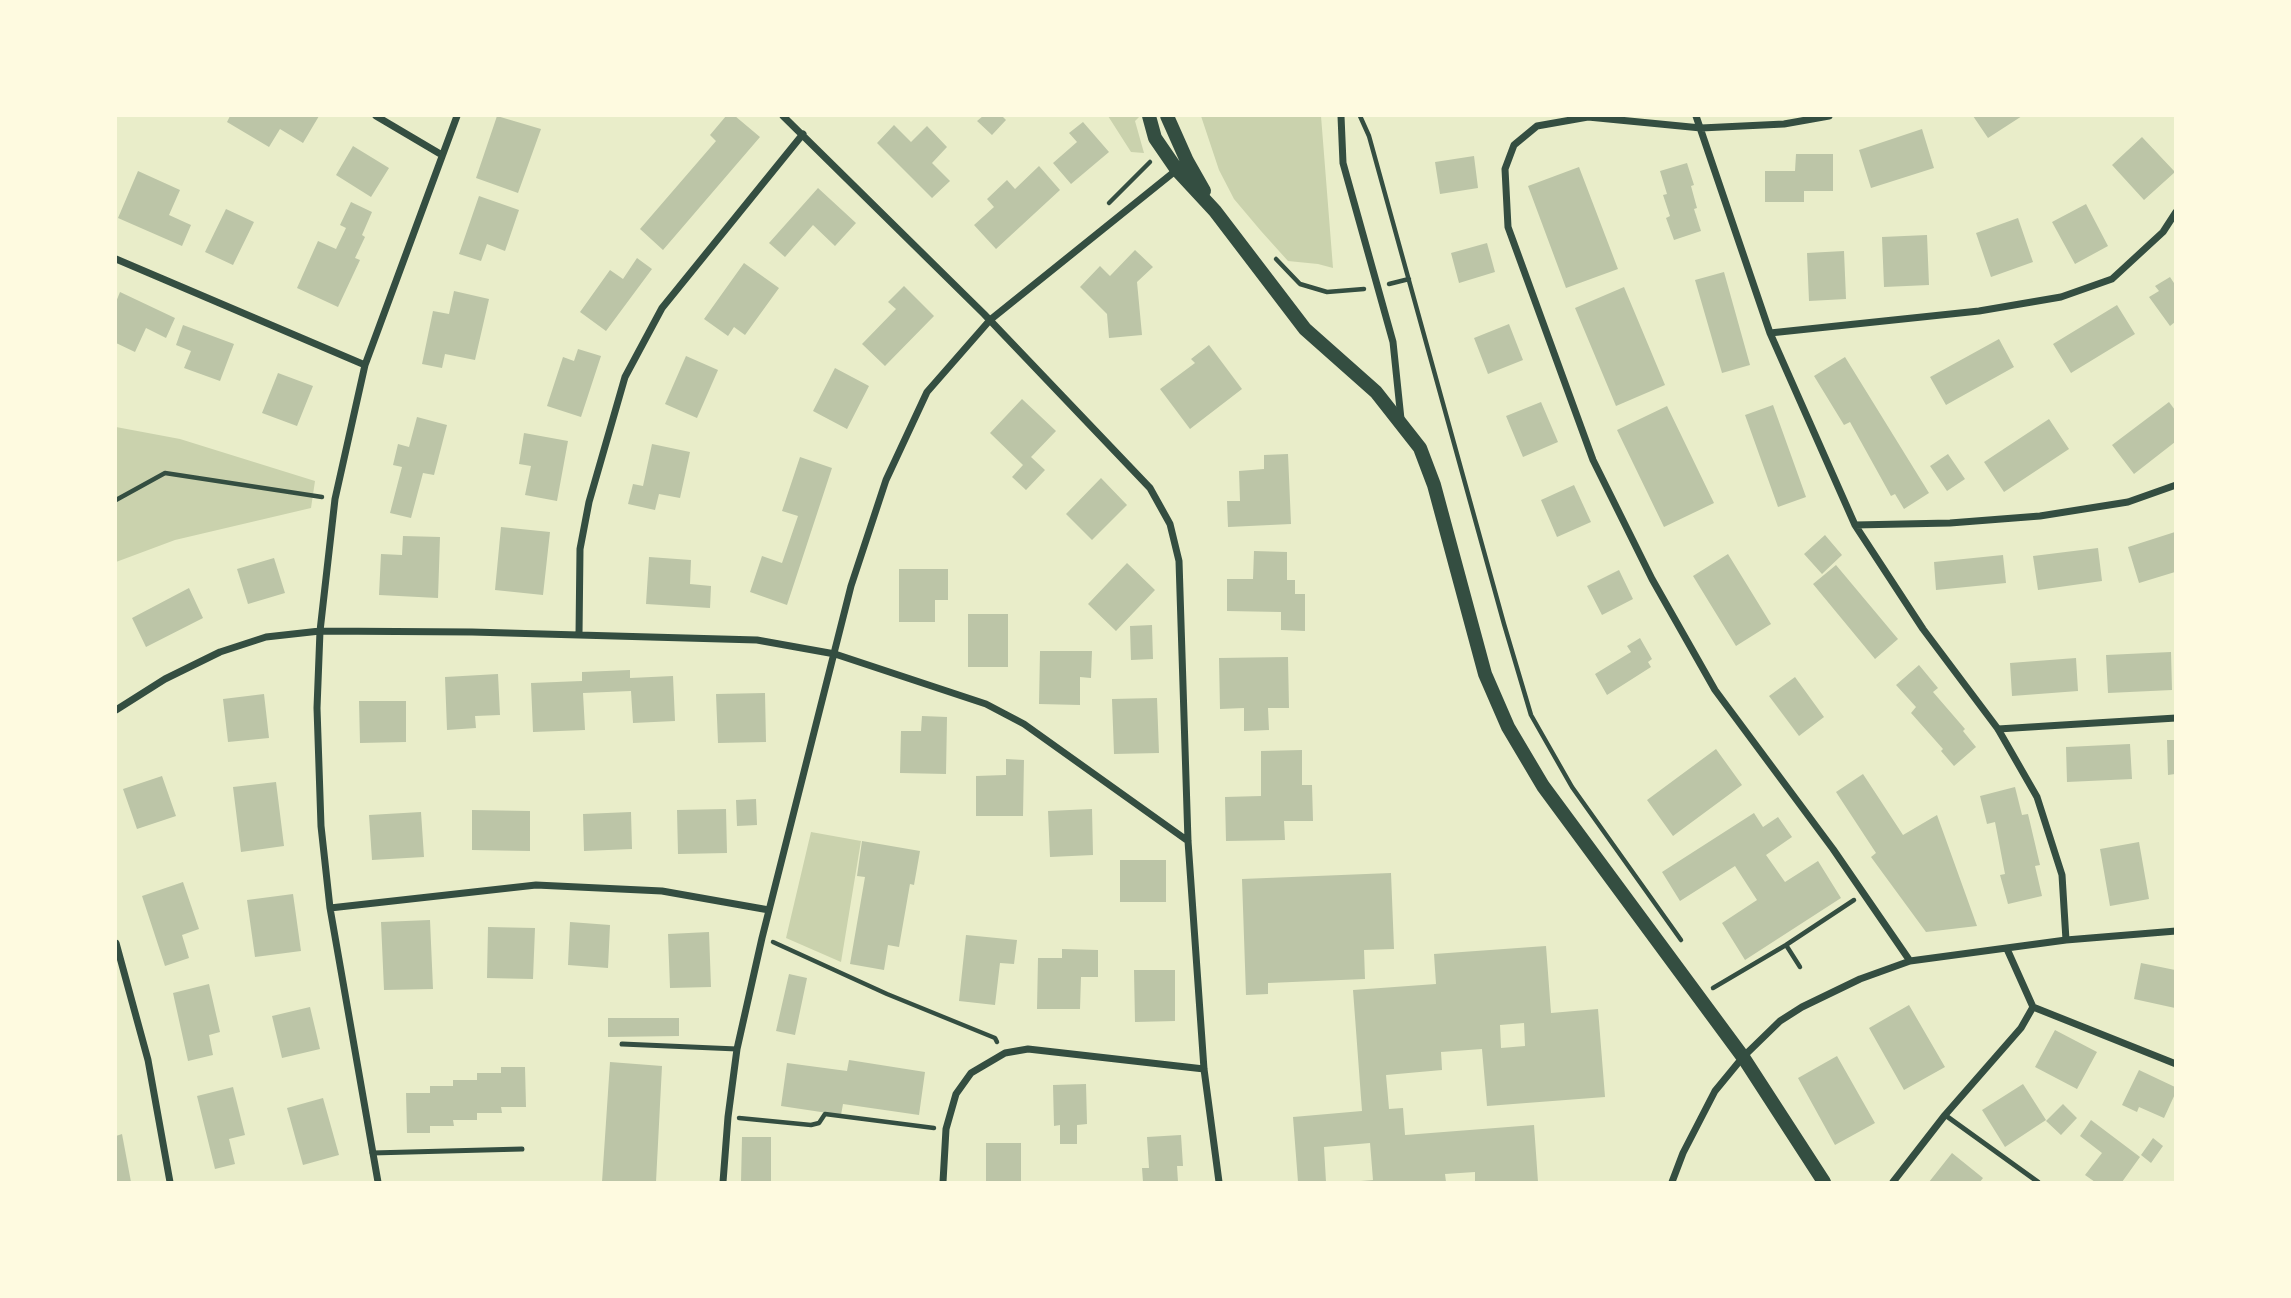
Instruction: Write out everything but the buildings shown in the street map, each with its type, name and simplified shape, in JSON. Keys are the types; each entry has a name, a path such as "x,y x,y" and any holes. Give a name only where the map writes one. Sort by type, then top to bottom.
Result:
{"main road":[{"path":"1149,116 1155,138 1182,165 1305,329 1376,392 1420,448 1434,485 1485,674 1508,727 1543,786 1743,1057 1824,1182"},
{"path":"1167,116 1182,165"}],"street":[{"path":"376,116 442,155"},
{"path":"378,1182 330,908 321,825 317,708 320,631 335,499 365,365 457,116"},
{"path":"783,116 990,320 1150,488 1170,524 1179,561 1188,841 1204,1069 1219,1182"},
{"path":"1341,116 1343,163 1393,342 1402,423"},
{"path":"1696,116 1770,333 1855,525 1923,629 1998,729 2037,797 2062,874 2066,940"},
{"path":"1829,116 1784,124 1701,128 1588,117 1537,126 1514,145 1505,169 1508,227 1593,460 1652,579 1715,690 1910,961"},
{"path":"579,635 580,549 589,502 625,377 662,308 803,134"},
{"path":"723,1182 737,1049 762,938 851,586 886,480 927,392 990,320 1182,165"},
{"path":"1770,333 1979,311 2061,297 2112,279 2163,232 2175,212"},
{"path":"116,260 365,365"},
{"path":"1855,525 1950,523 2040,516 2128,502 2175,485"},
{"path":"116,710 165,678 220,652 265,637 320,631 757,640 835,654 986,704 1024,724 1188,841"},
{"path":"1998,729 2175,718"},
{"path":"330,908 536,885 662,891 769,910"},
{"path":"1672,1182 1683,1153 1715,1091 1743,1057 1780,1021 1802,1007 1860,979 1910,961 2066,940 2175,931"},
{"path":"116,943 148,1060 170,1182"},
{"path":"2007,948 2033,1007 2175,1064"},
{"path":"1893,1182 1945,1115 2021,1028 2033,1007"},
{"path":"943,1182 946,1129 956,1094 971,1073 1004,1053 1028,1049 1204,1069"}],"lane":[{"path":"622,1044 737,1049"},
{"path":"1945,1115 2038,1182"},
{"path":"372,1153 522,1149"}],"path":[{"path":"1360,116 1369,136 1531,715 1572,787 1684,943"},
{"path":"1102,209 1150,164 1151,157"},
{"path":"1270,253 1300,284 1327,292 1378,287 1409,279"},
{"path":"116,500 165,472 335,499"},
{"path":"1712,989 1786,945 1863,893"},
{"path":"762,938 995,1038 1004,1053"},
{"path":"1786,945 1800,967"},
{"path":"1705,977 1720,1000"},
{"path":"728,1117 801,1126 819,1123 825,1114 946,1129"}],"green space":[{"path":"1108,116 1140,116 1135,121 1144,153 1131,152"},
{"path":"1201,116 1321,116 1333,268 1288,261 1261,231 1234,199 1219,170"},
{"path":"116,427 180,439 315,481 311,508 175,540 116,562"},
{"path":"811,832 861,841 841,962 786,938"}]}
